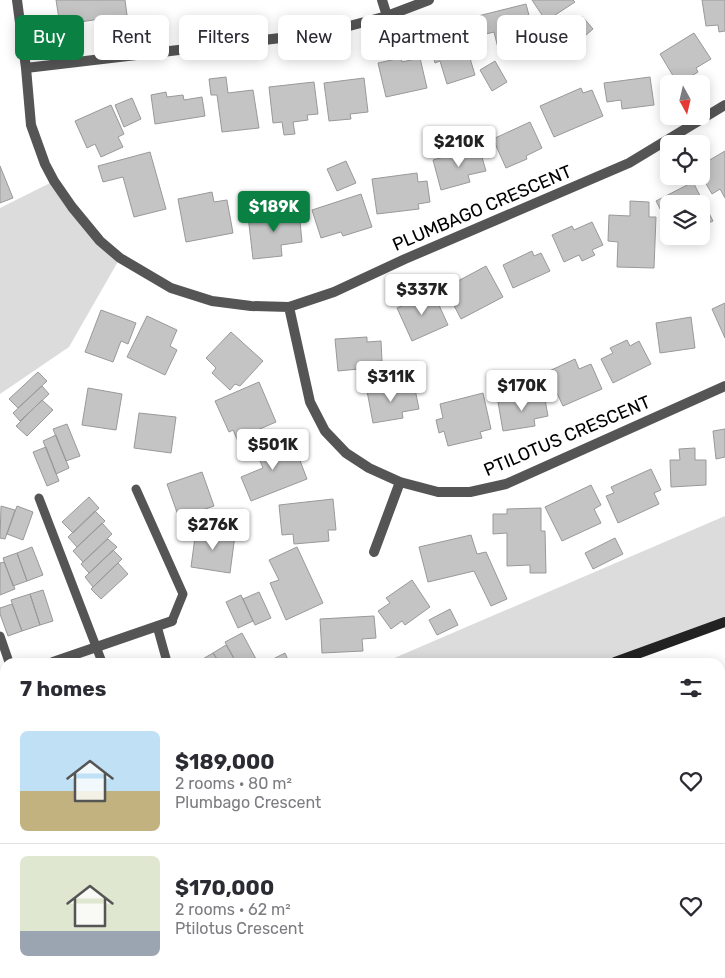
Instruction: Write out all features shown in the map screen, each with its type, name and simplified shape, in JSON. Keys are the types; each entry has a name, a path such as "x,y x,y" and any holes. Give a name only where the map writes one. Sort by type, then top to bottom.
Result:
{"main road":[{"path":"626,658 725,622"}],"street":[{"name":"PLUMBAGO CRESCENT","path":"17,0 26,68 30,125 54,181 72,207 100,241 120,258 171,288 212,301 251,306 289,307 334,292 405,259 629,162 710,116 725,105"},
{"path":"382,0 387,15"},
{"path":"390,15 429,0"},
{"path":"26,68 322,33 361,23"},
{"name":"PTILOTUS CRESCENT","path":"289,307 310,402 325,431 346,453 369,468 400,482 438,492 470,492 506,484 725,386"},
{"path":"374,552 400,482"},
{"path":"64,658 172,621"}],"lane":[{"path":"136,489 183,594 172,621"},
{"path":"39,498 101,658"},
{"path":"157,626 166,658"},
{"path":"0,636 8,658"}],"shaded area":[{"path":"54,181 120,258 69,347 0,394 0,208"},
{"path":"725,516 725,622 626,658 394,658"}],"building":[{"path":"56,0 125,0 127,15 94,15 94,20 84,21 84,15 58,15"},
{"path":"532,0 573,0 575,2 555,15 542,15"},
{"path":"702,0 725,0 725,31 719,32 718,25 706,26"},
{"path":"526,4 529,15 497,15 497,44 494,32 487,34 487,15 482,15"},
{"path":"586,21 593,29 586,35"},
{"path":"694,33 711,59 696,68 698,72 693,75 673,75 660,54"},
{"path":"392,60 402,60 402,62 420,60 427,88 386,97 378,63"},
{"path":"434,60 470,60 475,75 447,84 440,61 435,63"},
{"path":"495,61 507,82 492,91 480,70"},
{"path":"226,77 228,93 253,90 259,128 222,132 217,95 211,95 209,79"},
{"path":"650,77 654,105 622,109 621,100 607,102 604,83"},
{"path":"364,78 368,112 350,114 351,119 329,121 324,83"},
{"path":"314,82 318,114 307,115 308,120 293,122 295,134 284,135 282,122 273,123 269,87"},
{"path":"581,88 583,93 592,90 603,116 554,137 540,106"},
{"path":"166,92 167,97 183,95 184,100 202,97 205,116 155,124 151,95"},
{"path":"132,98 141,119 124,127 115,105"},
{"path":"111,105 124,134 118,137 123,147 101,157 95,144 87,148 75,121"},
{"path":"530,122 542,148 526,156 527,159 506,168 493,139"},
{"path":"479,147 486,171 468,175 470,182 441,190 433,160"},
{"path":"725,151 725,198 720,189 712,194 707,185 710,185 710,160"},
{"path":"150,152 166,209 134,217 123,177 103,182 98,166"},
{"path":"346,161 356,183 337,191 327,169"},
{"path":"0,166 13,198 0,203"},
{"path":"417,173 418,182 427,181 430,202 418,204 419,209 377,214 372,179"},
{"path":"687,185 695,185 700,195 668,195"},
{"path":"212,192 214,202 227,200 233,233 186,242 178,199"},
{"path":"361,194 372,227 343,236 341,232 321,238 312,210"},
{"path":"660,199 660,209 656,201"},
{"path":"630,201 649,202 649,217 656,217 654,268 617,267 618,242 608,241 609,215 630,216"},
{"path":"299,211 302,242 281,245 282,256 253,259 248,216"},
{"path":"592,222 603,245 592,250 595,255 582,261 579,255 564,262 552,235 572,226 574,230"},
{"path":"532,251 534,256 541,253 550,271 513,288 503,265"},
{"path":"486,266 503,297 461,319 445,288"},
{"path":"433,292 448,325 412,341 397,308"},
{"path":"725,303 725,338 712,309"},
{"path":"101,310 136,323 128,344 121,341 113,362 85,352"},
{"path":"147,316 177,330 170,346 177,350 165,375 127,357"},
{"path":"691,317 695,348 660,353 656,323"},
{"path":"231,332 263,361 240,386 235,384 230,390 212,373 216,368 206,358"},
{"path":"367,337 367,342 381,341 382,361 368,362 369,368 338,371 335,339"},
{"path":"627,340 630,346 639,341 651,364 613,383 601,359 613,353 610,348"},
{"path":"575,359 579,369 591,364 602,389 563,406 547,372"},
{"path":"38,372 47,381 18,408 9,399"},
{"path":"259,382 276,422 246,435 249,442 240,446 233,430 229,432 215,401"},
{"path":"400,385 401,391 415,389 419,409 402,412 403,418 373,423 367,391"},
{"path":"42,386 49,394 20,421 13,413"},
{"path":"88,388 122,394 116,430 82,425"},
{"path":"483,393 491,429 480,432 482,438 448,446 444,431 439,433 436,420 443,418 440,404"},
{"path":"544,394 548,416 534,419 535,426 503,431 498,402"},
{"path":"42,400 53,410 27,436 16,426"},
{"path":"139,413 176,417 171,453 134,448"},
{"path":"67,424 80,456 66,461 53,429"},
{"path":"725,429 725,457 716,459 713,431"},
{"path":"56,435 69,468 56,474 43,441"},
{"path":"282,437 292,461 299,458 307,479 251,501 241,477 263,468 255,448"},
{"path":"46,447 59,481 47,486 33,452"},
{"path":"695,448 695,460 706,460 706,485 671,487 670,460 680,460 679,449"},
{"path":"651,469 661,490 654,493 659,504 618,523 606,496 614,493 611,487"},
{"path":"202,472 214,506 179,518 167,484"},
{"path":"591,485 601,505 594,509 601,523 562,541 545,507"},
{"path":"89,497 99,508 73,533 62,522"},
{"path":"333,499 336,530 328,530 329,541 294,544 293,534 282,535 279,505"},
{"path":"1,506 15,510 5,539 0,538"},
{"path":"17,506 33,512 23,540 7,534"},
{"path":"541,508 541,531 545,531 546,573 530,573 530,565 507,566 507,533 493,534 493,514 507,514 507,509"},
{"path":"95,511 105,521 77,547 68,537"},
{"path":"102,523 112,534 83,562 73,551"},
{"path":"196,530 235,535 230,573 191,567"},
{"path":"471,535 477,554 486,552 507,599 491,606 474,571 428,582 419,547"},
{"path":"615,538 623,554 593,569 585,553"},
{"path":"108,539 117,547 89,573 81,564"},
{"path":"32,547 43,575 27,581 17,553"},
{"path":"297,547 323,603 286,620 270,583 279,580 269,560"},
{"path":"113,550 122,559 93,587 85,577"},
{"path":"17,553 27,581 13,586 3,558"},
{"path":"4,562 15,589 0,595 0,563"},
{"path":"118,563 128,574 101,599 91,589"},
{"path":"412,580 430,607 405,625 402,621 391,629 378,611 390,603 386,598"},
{"path":"43,590 53,621 40,625 30,594"},
{"path":"259,592 271,618 255,625 243,599"},
{"path":"30,594 40,625 22,631 11,600"},
{"path":"241,595 253,621 238,628 226,602"},
{"path":"12,604 22,631 8,636 0,614 0,608"},
{"path":"450,609 458,625 437,635 429,620"},
{"path":"374,616 376,638 362,639 363,651 322,653 320,619"},
{"path":"242,633 255,658 234,658 225,642"},
{"path":"226,645 234,658 216,658 213,653"},
{"path":"213,653 216,658 204,658"},
{"path":"285,653 287,658 275,658"}]}
